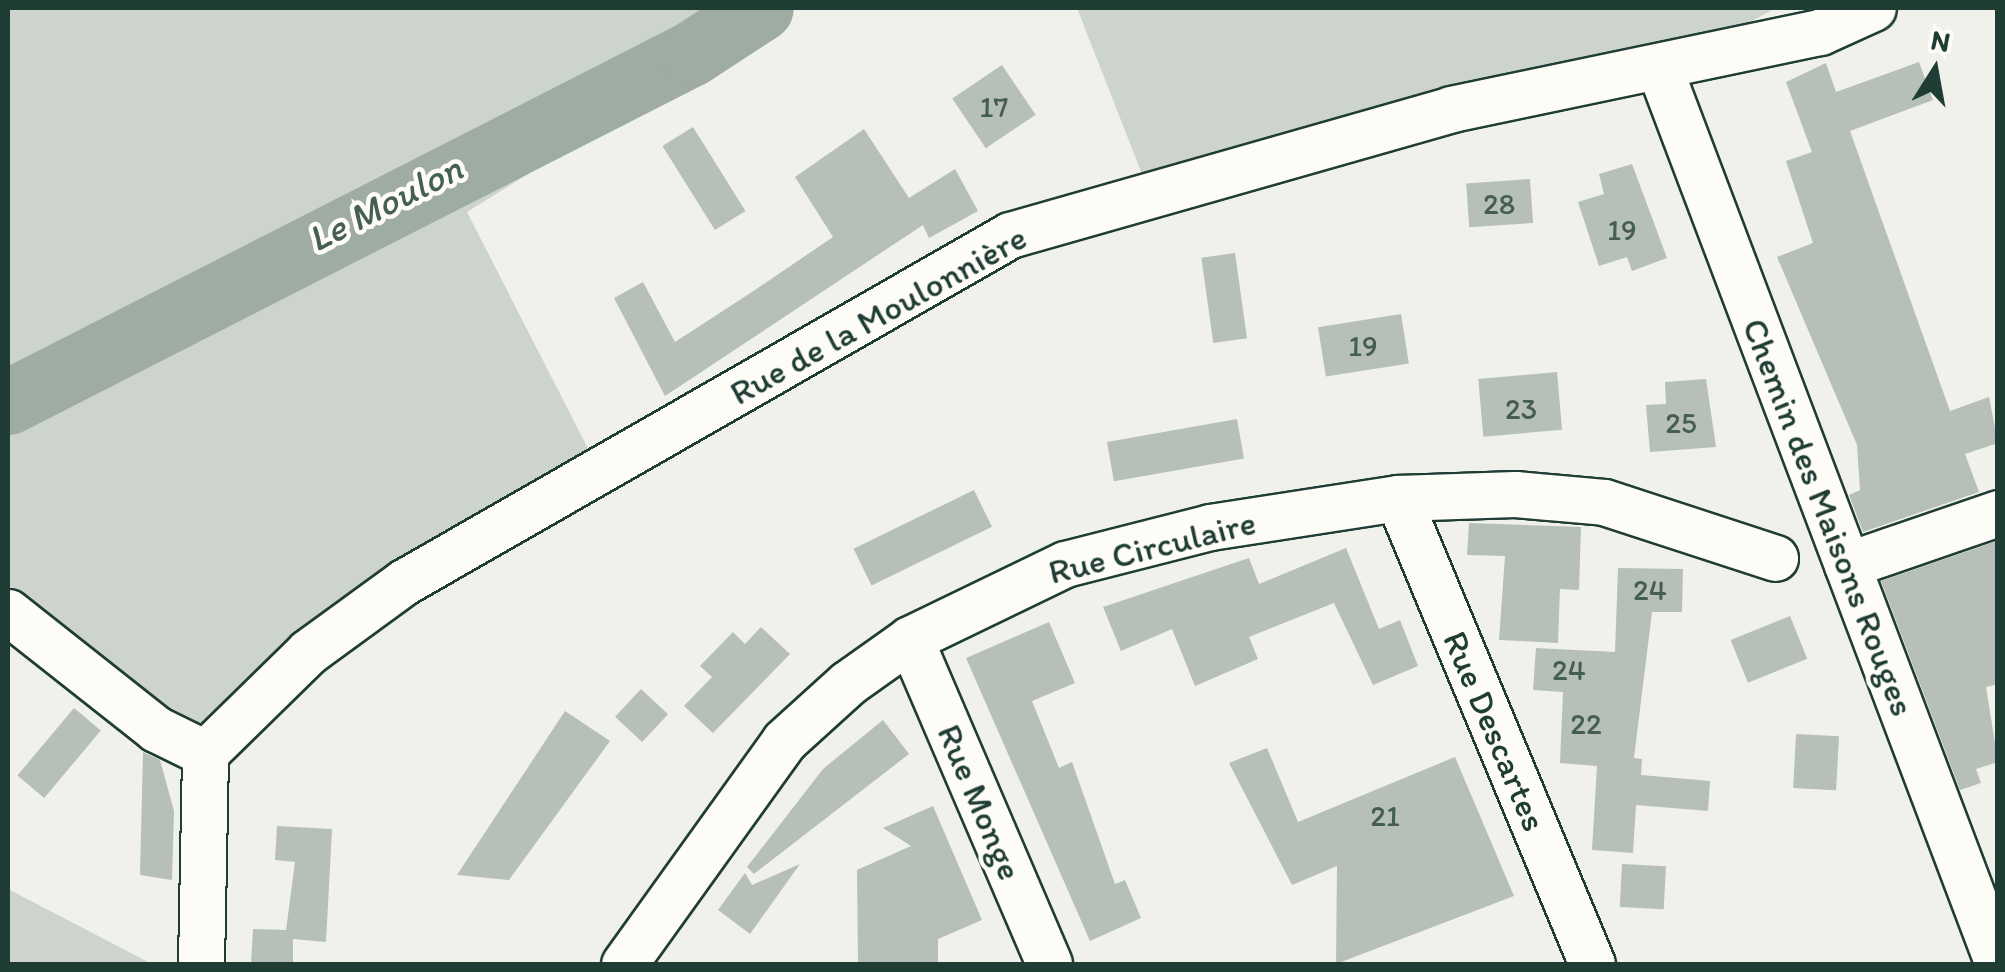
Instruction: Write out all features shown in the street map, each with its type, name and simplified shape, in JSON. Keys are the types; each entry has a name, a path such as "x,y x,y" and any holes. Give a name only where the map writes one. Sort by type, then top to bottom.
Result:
{"street":[{"name":"Rue de la Moulonnière","path":"204,753 308,652 404,582 1010,235 1451,109 1660,70 1820,32 1872,8"},
{"name":"Chemin des Maisons Rouges","path":"1660,70 1998,964"},
{"name":"Rue Circulaire","path":"624,964 784,741 910,639 1064,564 1210,527 1398,498 1604,502 1775,558"},
{"name":"Rue Descartes","path":"1398,498 1592,964"},
{"path":"1846,566 1998,513"},
{"path":"8,612 156,729 204,753 201,964"},
{"name":"Rue Monge","path":"910,639 1050,964"}],"shaded area":[{"path":"8,8 794,8 467,212 599,470 404,582 205,753 8,612"},
{"path":"1077,8 1776,8 1660,70 1149,192"},
{"path":"8,889 152,964 8,964"}],"building":[{"path":"1919,62 1933,100 1850,131 1950,411 1989,397 1998,443 1965,454 1979,492 1863,532 1849,495 1860,490 1857,445 1777,257 1813,243 1786,161 1812,152 1786,82 1826,63 1836,92"},
{"path":"1002,65 1036,115 986,148 952,99"},
{"path":"693,127 745,211 715,230 662,146"},
{"path":"864,129 909,198 955,169 978,211 929,238 923,225 665,396 614,298 643,282 675,342 752,292 833,237 795,177"},
{"path":"1632,164 1667,258 1632,271 1627,257 1599,266 1578,202 1604,194 1599,174"},
{"path":"1530,179 1533,223 1469,227 1466,183"},
{"path":"1235,253 1247,338 1213,343 1201,258"},
{"path":"1401,314 1409,363 1326,377 1318,327"},
{"path":"1557,372 1562,430 1483,437 1478,379"},
{"path":"1706,379 1716,447 1650,452 1646,405 1666,404 1665,382"},
{"path":"1237,419 1244,458 1114,481 1107,442"},
{"path":"974,490 992,527 872,586 854,549"},
{"path":"1469,523 1581,527 1579,590 1560,589 1558,643 1499,640 1505,556 1467,555"},
{"path":"1997,541 1998,684 1986,687 1998,762 1976,769 1981,783 1960,790 1881,581"},
{"path":"1346,548 1379,629 1400,620 1418,666 1373,685 1334,603 1249,637 1258,659 1195,686 1172,629 1121,651 1103,607 1249,558 1259,584"},
{"path":"1618,568 1683,569 1682,612 1652,612 1634,758 1642,759 1641,775 1710,781 1708,811 1636,805 1633,853 1592,850 1597,766 1560,763 1563,692 1533,690 1536,648 1615,652"},
{"path":"1790,616 1807,659 1748,683 1731,640"},
{"path":"1049,622 1075,683 1032,701 1059,768 1072,762 1115,884 1125,880 1141,918 1090,941 966,658"},
{"path":"761,627 790,654 713,733 684,706 712,677 700,666 733,632 745,644"},
{"path":"641,689 668,714 642,742 615,717"},
{"path":"74,708 101,730 44,798 17,775"},
{"path":"565,711 610,741 509,880 457,875"},
{"path":"883,720 909,754 754,874 747,867 823,769"},
{"path":"1796,734 1839,736 1836,790 1793,788"},
{"path":"1267,748 1298,822 1455,757 1514,896 1336,964 1337,866 1292,885 1229,763"},
{"path":"143,752 160,760 174,811 172,880 140,875"},
{"path":"933,806 982,920 938,939 938,964 858,964 857,870 911,846 883,828"},
{"path":"277,826 332,829 326,942 293,939 293,964 251,964 253,929 286,930 295,862 275,860"},
{"path":"800,864 750,934 718,910 745,873 752,885"},
{"path":"1622,864 1666,866 1664,909 1620,907"}],"waterway":[{"name":"Le Moulon","path":"8,402 692,53 761,8"}]}
